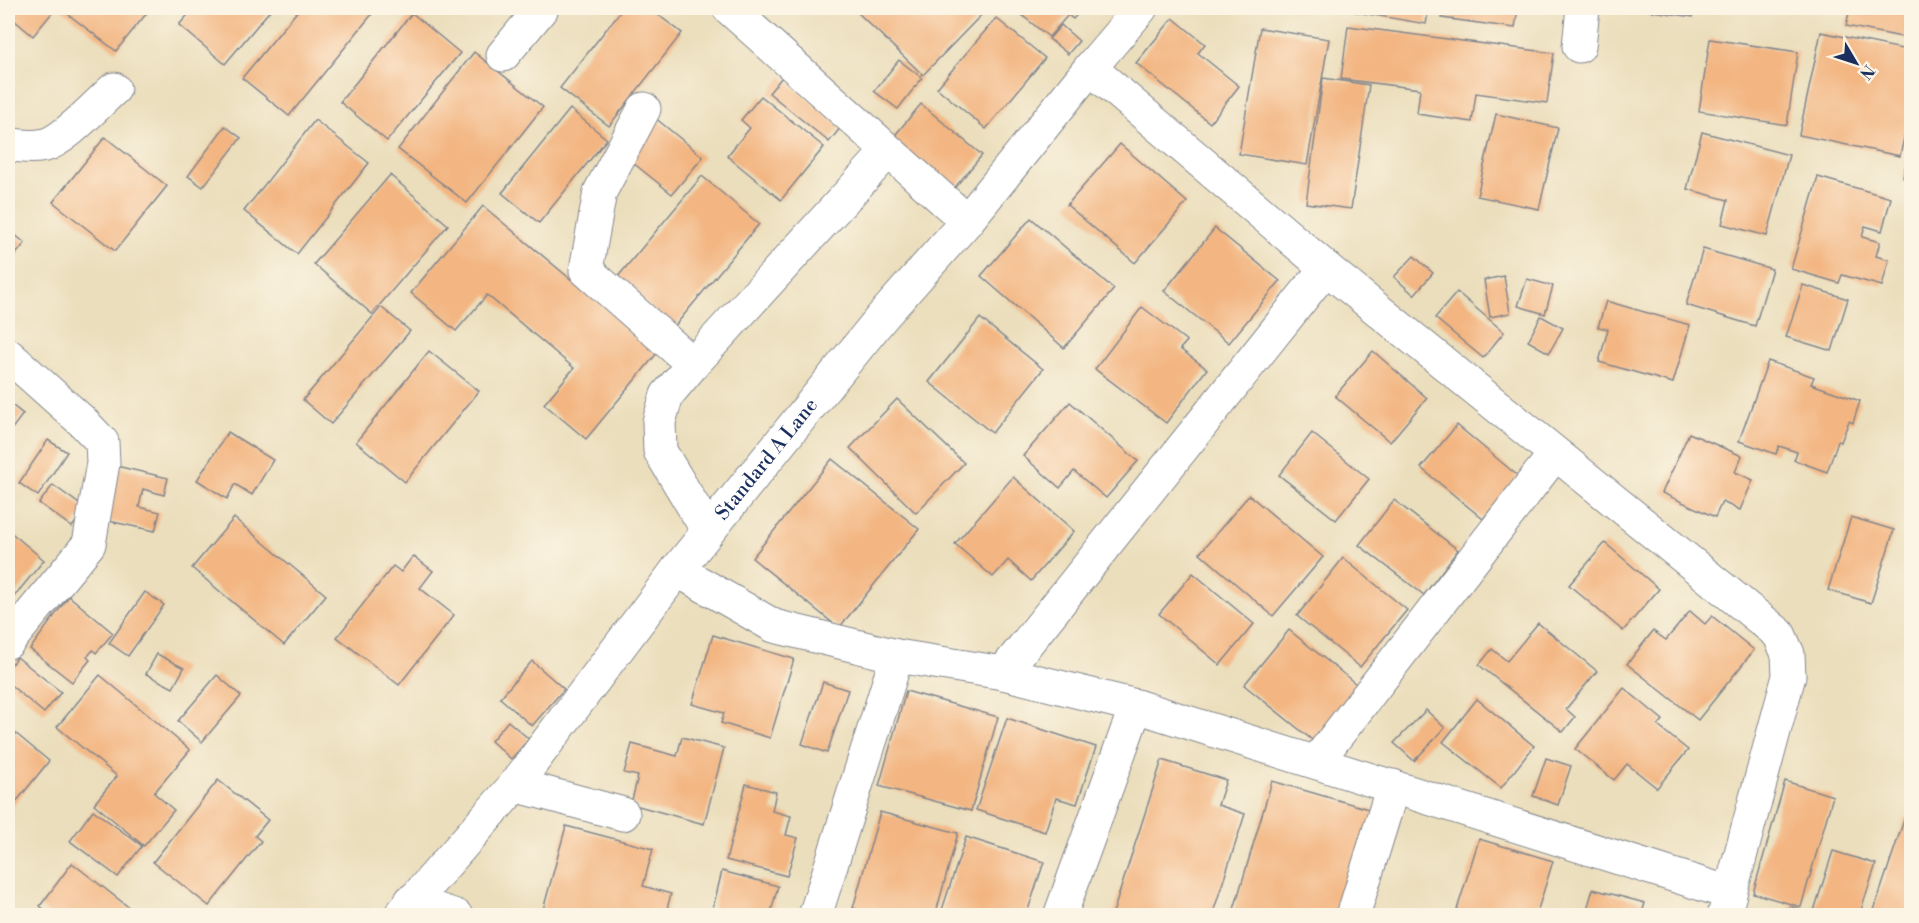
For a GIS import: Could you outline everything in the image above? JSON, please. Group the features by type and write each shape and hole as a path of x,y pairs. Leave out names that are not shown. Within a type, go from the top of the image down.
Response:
{"street":[{"path":"503,55 542,8"},
{"path":"729,8 967,221"},
{"name":"Standard A Lane","path":"405,908 515,785 708,531 882,317 967,221 1141,8"},
{"path":"1579,46 1583,8"},
{"path":"677,570 774,626 897,656 1003,673 1136,705 1393,786 1727,904 1788,676 1788,654 1779,634 1326,268 1090,68"},
{"path":"8,144 24,147 45,145 60,139 114,89"},
{"path":"644,110 600,192 586,270 693,364"},
{"path":"708,531 660,452 659,422 667,395 888,151"},
{"path":"1003,673 1326,268"},
{"path":"8,355 102,442 103,463 89,544 8,642"},
{"path":"1317,761 1555,454"},
{"path":"815,915 897,656"},
{"path":"1060,915 1136,705"},
{"path":"515,785 623,814"},
{"path":"1353,915 1393,786"},
{"path":"405,908 456,915"}],"building":[{"path":"8,8 56,8 33,36 8,15"},
{"path":"60,8 151,8 116,51"},
{"path":"194,8 272,8 225,64 179,25"},
{"path":"300,8 377,8 289,116 242,78"},
{"path":"623,8 649,8 682,33 609,126 560,88"},
{"path":"857,8 987,9 923,75 855,10"},
{"path":"1013,8 1083,8 1073,19 1068,15 1049,37"},
{"path":"1351,8 1429,8 1426,24 1350,11"},
{"path":"1444,8 1518,8 1515,28 1442,18"},
{"path":"1631,8 1695,8 1693,17"},
{"path":"1850,8 1912,8 1912,39 1846,26"},
{"path":"412,13 460,53 387,141 340,102"},
{"path":"996,18 1045,58 986,129 937,88"},
{"path":"1173,18 1205,44 1198,53 1239,86 1210,123 1136,63"},
{"path":"1061,25 1079,41 1068,54 1049,39"},
{"path":"1348,26 1554,53 1547,103 1476,93 1472,122 1417,114 1420,89 1341,79"},
{"path":"1260,28 1329,39 1307,165 1239,154"},
{"path":"1821,32 1912,51 1912,102 1900,156 1799,135"},
{"path":"1710,39 1798,52 1787,125 1699,111"},
{"path":"474,52 543,107 467,203 398,149"},
{"path":"899,60 922,78 898,109 874,91"},
{"path":"782,77 841,127 829,142 769,93"},
{"path":"1323,78 1369,85 1351,209 1306,203"},
{"path":"761,96 824,147 781,200 727,156 750,128 741,120"},
{"path":"921,104 982,155 952,191 891,140"},
{"path":"570,109 607,139 539,223 502,193"},
{"path":"1496,114 1558,128 1539,209 1477,196"},
{"path":"654,117 703,157 672,194 623,155"},
{"path":"315,120 369,163 297,254 244,211"},
{"path":"225,126 241,138 203,187 188,176"},
{"path":"1702,132 1789,155 1767,236 1722,224 1728,200 1687,189"},
{"path":"105,137 167,186 115,251 53,202"},
{"path":"1120,144 1187,202 1135,263 1067,205"},
{"path":"1912,144 1912,179 1903,177"},
{"path":"390,175 448,225 372,314 314,264"},
{"path":"702,176 759,224 674,327 616,279"},
{"path":"1818,177 1891,198 1882,231 1865,226 1862,237 1880,242 1876,256 1889,260 1882,286 1842,275 1839,283 1791,269"},
{"path":"483,206 658,352 586,439 544,404 574,368 487,295 456,331 411,293"},
{"path":"1031,218 1114,289 1064,348 981,276"},
{"path":"1215,228 1280,281 1229,343 1164,291"},
{"path":"8,229 25,243 8,264"},
{"path":"1703,249 1772,269 1755,326 1686,305"},
{"path":"1414,256 1433,273 1414,295 1394,277"},
{"path":"1504,276 1510,313 1490,317 1484,280"},
{"path":"1527,279 1553,286 1545,314 1518,306"},
{"path":"1803,285 1848,299 1832,351 1786,337"},
{"path":"1457,292 1504,332 1483,358 1435,318"},
{"path":"1606,301 1690,325 1673,383 1599,362 1608,329 1598,327"},
{"path":"381,307 410,331 331,424 303,400"},
{"path":"1142,307 1187,341 1180,349 1207,369 1166,423 1095,369"},
{"path":"1541,316 1563,328 1549,353 1528,341"},
{"path":"980,318 1043,369 992,433 929,382"},
{"path":"429,351 479,391 405,482 356,442"},
{"path":"1373,351 1427,398 1390,442 1335,396"},
{"path":"1768,361 1814,377 1811,384 1860,401 1853,423 1849,421 1841,442 1838,441 1827,472 1794,460 1797,452 1779,446 1776,454 1739,441"},
{"path":"897,399 964,463 916,513 850,448"},
{"path":"8,402 23,414 8,434"},
{"path":"1070,402 1138,461 1106,498 1074,471 1060,488 1023,456"},
{"path":"1457,425 1518,476 1483,519 1421,468"},
{"path":"228,432 273,460 252,495 235,484 227,499 197,480"},
{"path":"1312,433 1369,479 1336,520 1279,475"},
{"path":"1689,433 1742,456 1735,472 1753,480 1740,510 1722,502 1715,517 1662,493"},
{"path":"48,440 67,452 38,496 19,483"},
{"path":"832,459 919,529 839,628 752,558"},
{"path":"112,465 168,478 164,495 143,489 139,507 160,512 155,531 99,519"},
{"path":"1013,477 1074,531 1031,581 1008,560 993,577 955,544"},
{"path":"53,485 86,509 72,527 39,503"},
{"path":"1249,495 1323,557 1273,616 1200,553"},
{"path":"1394,500 1458,550 1424,595 1359,545"},
{"path":"1851,517 1894,530 1871,603 1828,590"},
{"path":"234,518 326,595 284,645 192,568"},
{"path":"8,530 44,560 8,604"},
{"path":"1605,543 1659,589 1623,631 1569,585"},
{"path":"413,556 433,571 420,588 454,615 399,685 337,637 393,566 401,572"},
{"path":"1343,558 1407,610 1360,667 1297,616"},
{"path":"1193,573 1254,624 1220,665 1159,614"},
{"path":"145,592 164,605 128,656 109,643"},
{"path":"69,596 113,633 96,653 93,650 87,657 90,660 72,682 30,649"},
{"path":"1690,611 1705,624 1712,616 1754,650 1698,720 1627,664 1653,631 1666,640"},
{"path":"1538,623 1597,671 1566,709 1575,717 1563,732 1479,665 1492,649 1507,661"},
{"path":"1289,630 1361,688 1316,743 1244,685"},
{"path":"713,635 794,659 770,738 721,723 724,713 692,704"},
{"path":"157,654 184,668 173,688 146,674"},
{"path":"17,657 61,692 44,713 8,683 8,669"},
{"path":"532,661 564,689 532,726 500,698"},
{"path":"100,675 190,750 154,793 174,810 144,846 94,804 117,776 57,727"},
{"path":"217,675 241,696 202,742 178,721"},
{"path":"823,682 848,690 827,753 802,744"},
{"path":"1624,688 1663,720 1658,726 1688,750 1657,788 1627,764 1614,780 1575,749"},
{"path":"906,691 998,717 971,811 879,786"},
{"path":"1477,699 1534,746 1501,788 1443,742"},
{"path":"1426,710 1445,728 1414,761 1394,743"},
{"path":"1007,718 1096,747 1077,804 1056,798 1045,832 976,810"},
{"path":"508,721 529,739 511,759 491,741"},
{"path":"8,727 49,761 8,812"},
{"path":"682,737 724,748 704,824 631,804 638,776 624,773 632,744 677,756"},
{"path":"1546,758 1571,766 1558,805 1533,796"},
{"path":"1162,760 1226,780 1218,805 1245,814 1212,916 1112,916"},
{"path":"218,780 268,820 255,836 261,841 209,906 153,862"},
{"path":"1272,781 1379,812 1348,916 1232,916"},
{"path":"1785,781 1833,796 1801,907 1753,893"},
{"path":"746,784 776,792 772,811 791,816 786,835 798,838 787,876 726,860"},
{"path":"93,810 142,846 118,877 70,841"},
{"path":"880,812 958,833 935,916 879,916 853,908"},
{"path":"1905,817 1912,819 1912,916 1872,916"},
{"path":"566,826 653,849 643,886 671,894 665,916 563,916 543,910"},
{"path":"966,837 1044,862 1026,916 940,916"},
{"path":"1479,839 1553,861 1536,916 1455,916"},
{"path":"1833,851 1876,864 1859,916 1787,916 1790,906 1813,914"},
{"path":"72,863 140,916 52,916 40,906"},
{"path":"722,871 778,886 770,916 711,916"},
{"path":"1593,889 1645,903 1641,916 1585,916"}]}
